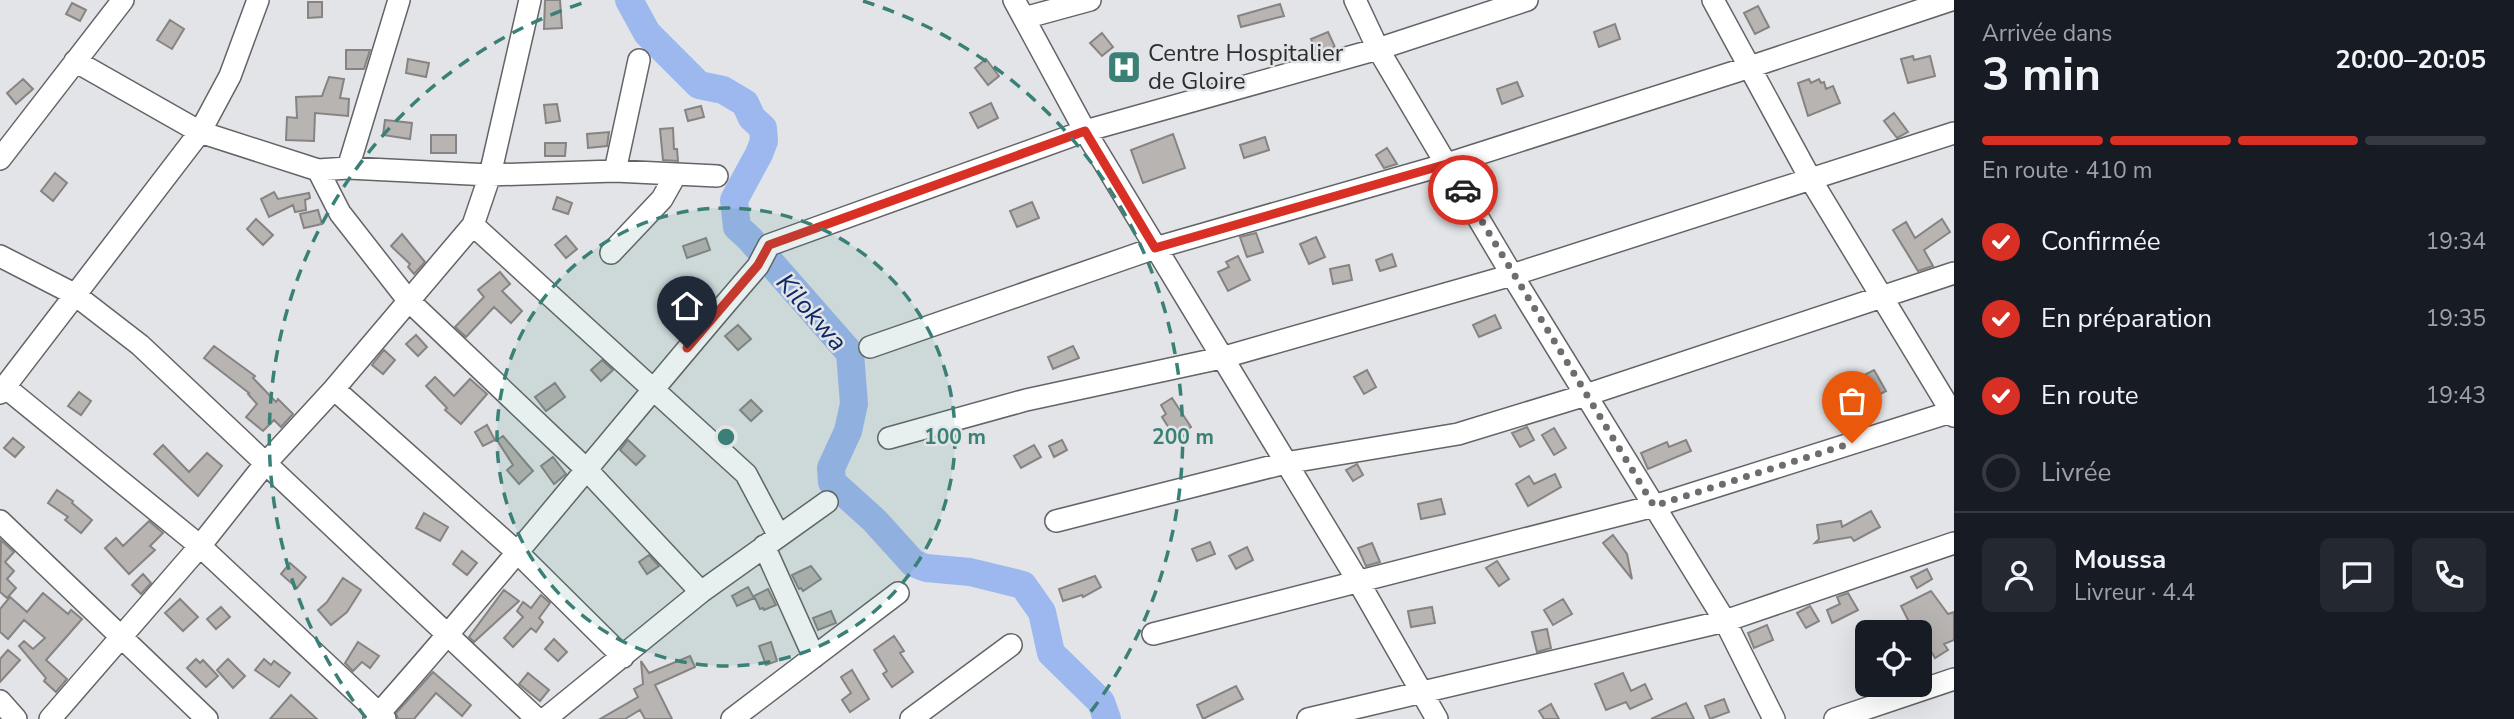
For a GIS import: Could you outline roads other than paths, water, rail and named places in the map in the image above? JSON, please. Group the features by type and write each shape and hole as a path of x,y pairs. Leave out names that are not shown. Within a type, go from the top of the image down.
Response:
{"street":[{"path":"0,159 123,0"},
{"path":"258,0 230,76 200,132 2,390 200,546 379,717 758,265 769,245 1085,131 1378,48 1527,0"},
{"path":"348,168 399,0"},
{"path":"50,719 200,546 265,464 334,389 473,225 489,176 530,0"},
{"path":"1090,0 1019,9 1085,131 1358,581 1437,719"},
{"path":"1355,0 1378,48 1513,275 1725,621 1774,719"},
{"path":"1153,634 1654,506 1953,413 1811,180 1713,0"},
{"path":"870,346 1155,248 1447,164 1951,0"},
{"path":"615,171 639,60"},
{"path":"75,61 200,132 318,170 348,168 489,176 615,171 717,176"},
{"path":"889,438 1026,400 1221,358 1513,275 1954,134"},
{"path":"318,170 340,213 408,300 586,469 701,592"},
{"path":"611,253 662,199 676,174"},
{"path":"473,225 746,474 814,657"},
{"path":"0,256 74,294 140,345 537,719"},
{"path":"1056,522 1285,463 1458,434 1586,395 1954,273"},
{"path":"334,389 518,553 623,657"},
{"path":"545,719 701,592 827,502"},
{"path":"0,521 207,719"},
{"path":"1308,719 1725,621 1954,543"},
{"path":"732,719 898,593"},
{"path":"911,719 1011,645"},
{"path":"1835,719 1954,679"},
{"path":"0,701 16,719"}],"waterway":[{"name":"Kilokwa","path":"629,0 647,33 699,85 723,90 745,103 752,118 763,128 764,141 759,154 734,200 737,227 850,353 854,404 848,431 831,468 832,482 875,521 913,563 926,568 970,572 1023,585 1042,612 1051,653 1101,702 1107,719"}],"place":[{"name":"Centre Hospitalier de Gloire","path":"1124,67"}]}
